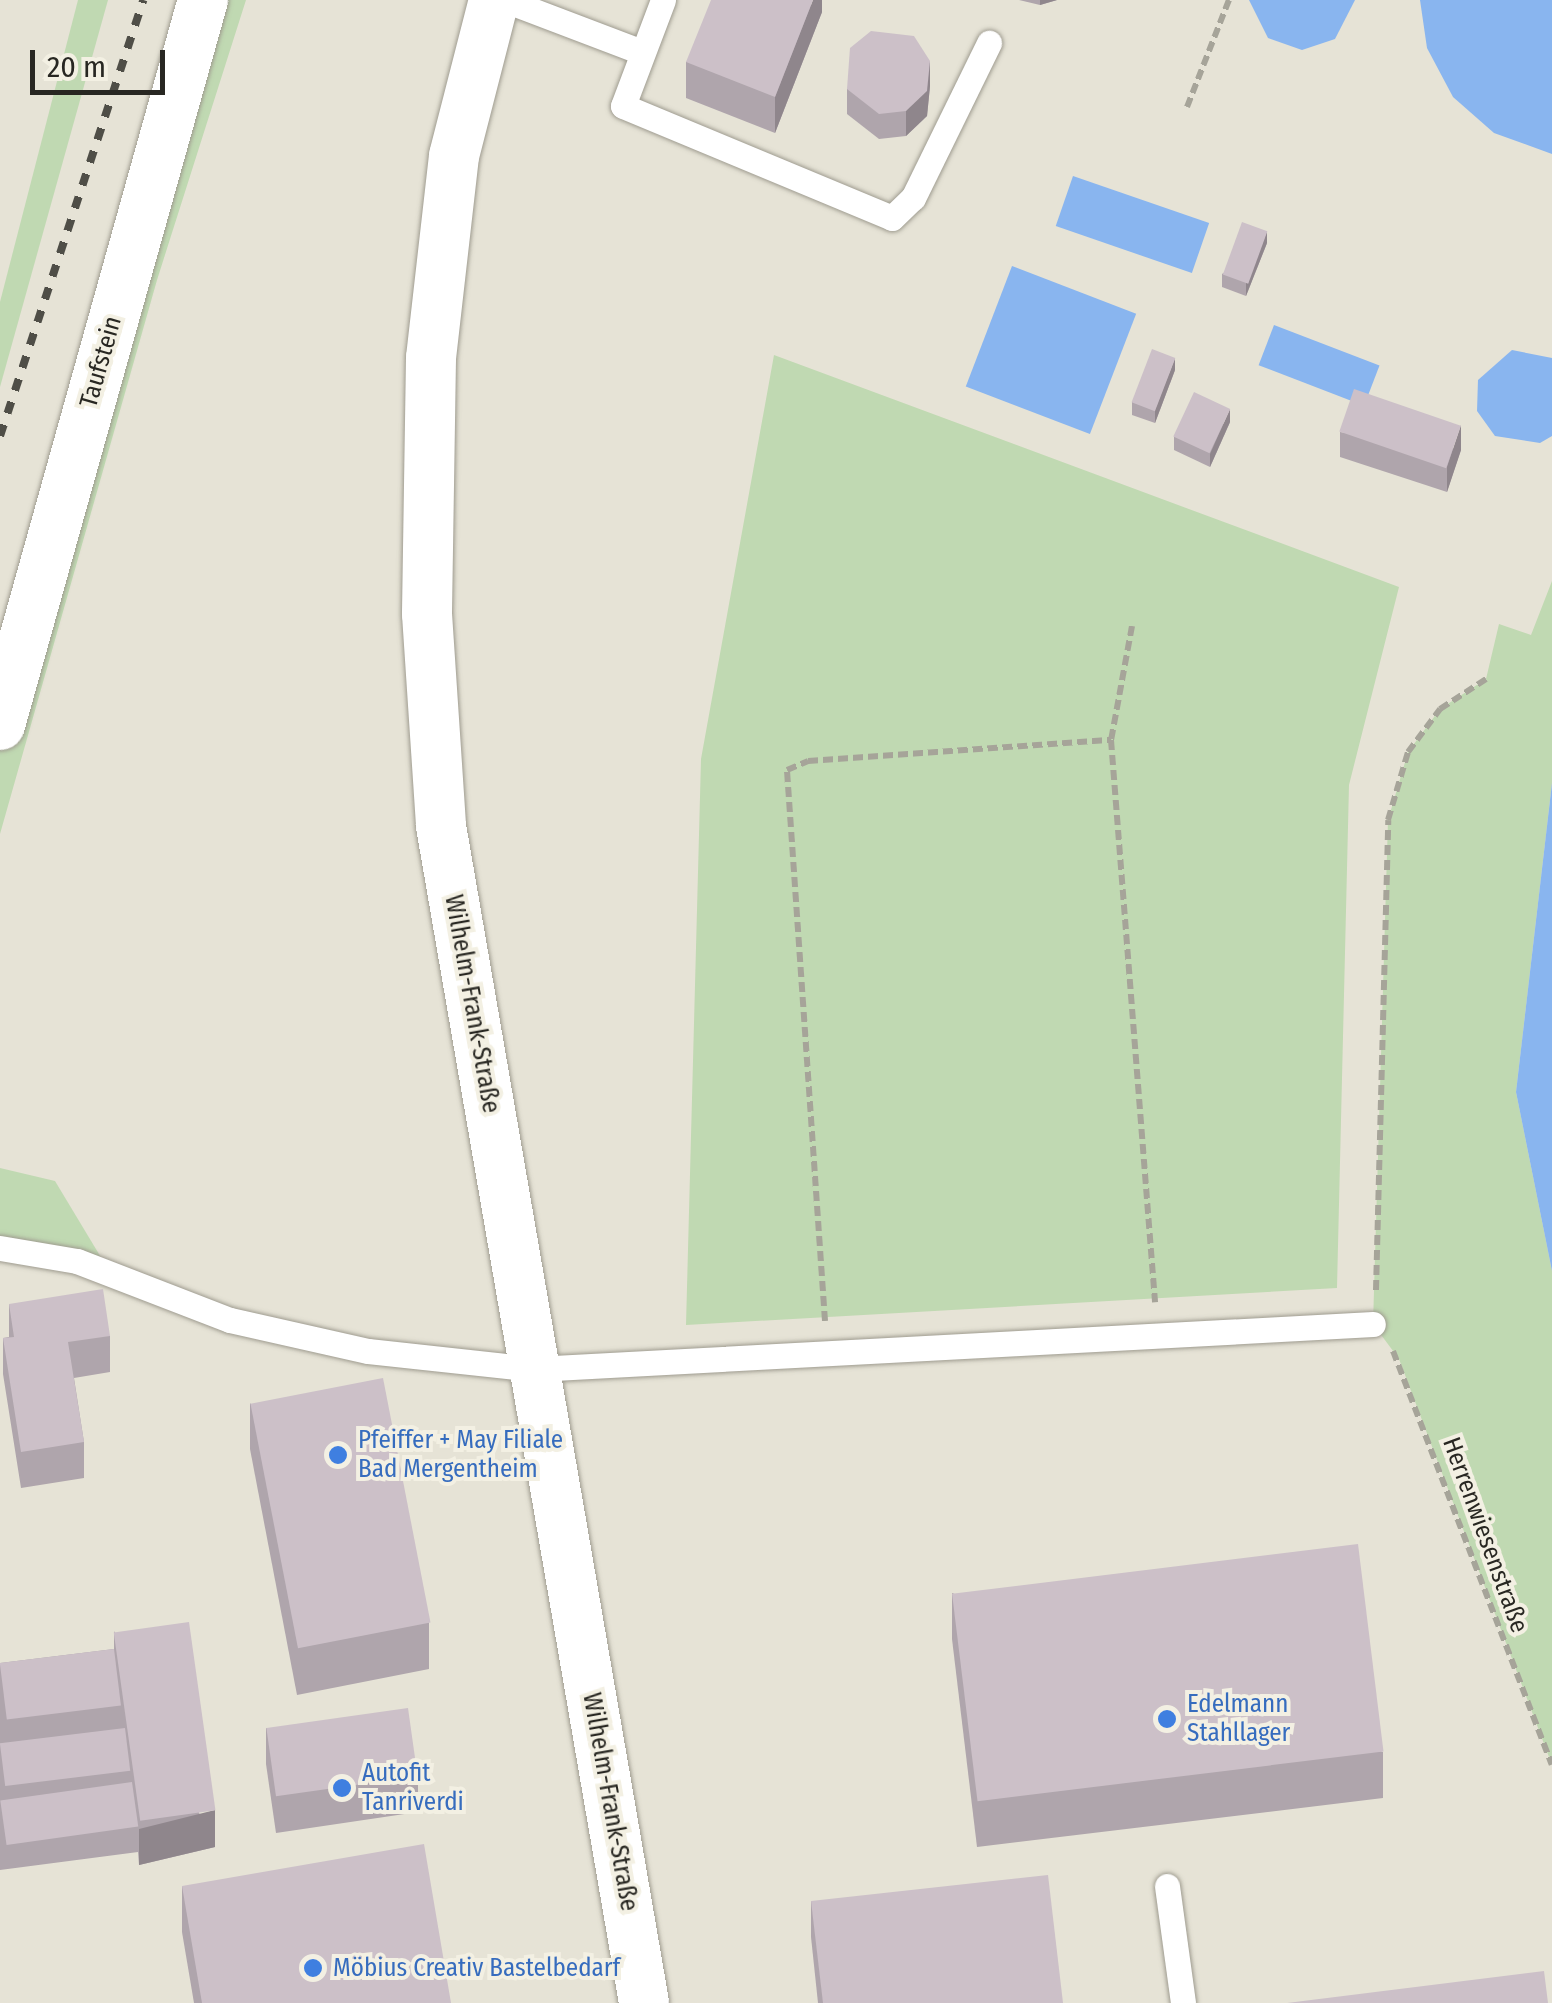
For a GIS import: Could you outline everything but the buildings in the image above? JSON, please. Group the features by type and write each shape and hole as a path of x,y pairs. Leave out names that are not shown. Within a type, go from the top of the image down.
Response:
{"street":[{"name":"Taufstein","path":"0,725 204,0"},
{"name":"Wilhelm-Frank-Straße","path":"494,0 454,156 431,358 426,614 441,826 644,2003"}],"lane":[{"path":"505,0 642,52"},
{"path":"664,0 623,106 892,218 913,198 989,43"},
{"path":"0,1248 77,1261 230,1320 368,1351 534,1369 1373,1324"},
{"path":"1167,1886 1183,2003"}],"path":[{"path":"1187,108 1228,0"},
{"path":"1132,626 1111,740 1158,1333"},
{"path":"1373,1324 1388,820 1408,752 1440,709 1486,679"},
{"path":"828,1352 787,770 808,760 1111,740"},
{"name":"Herrenwiesenstraße","path":"1373,1324 1398,1359 1552,1765"}],"green space":[{"path":"78,0 108,0 0,387 0,302"},
{"path":"203,0 246,0 157,280 0,834 0,725"},
{"path":"774,355 1399,587 1349,785 1337,1288 686,1325 701,759"},
{"path":"1552,581 1552,783 1516,1092 1552,1271 1552,1765 1399,1359 1373,1324 1388,820 1408,752 1440,709 1486,679 1499,624 1531,635"},
{"path":"0,1168 55,1181 111,1274 0,1248"}],"water":[{"path":"1249,0 1355,0 1335,39 1302,50 1268,38"},
{"path":"1420,0 1552,0 1552,154 1494,133 1453,97 1427,48"},
{"path":"1073,176 1209,223 1192,273 1056,226"},
{"path":"1012,266 1136,314 1090,434 966,386"},
{"path":"1274,325 1379,365 1364,406 1259,365"},
{"path":"1512,350 1552,358 1552,436 1540,443 1495,436 1477,411 1478,380"},
{"path":"1552,783 1552,1271 1516,1092"}],"railway":[{"path":"0,436 143,0"}],"place":[{"name":"Pfeiffer + May Filiale Bad Mergentheim","path":"338,1455"},
{"name":"Edelmann Stahllager","path":"1167,1719"},
{"name":"Autofit Tanriverdi","path":"342,1788"},
{"name":"Möbius Creativ Bastelbedarf","path":"313,1968"}]}
